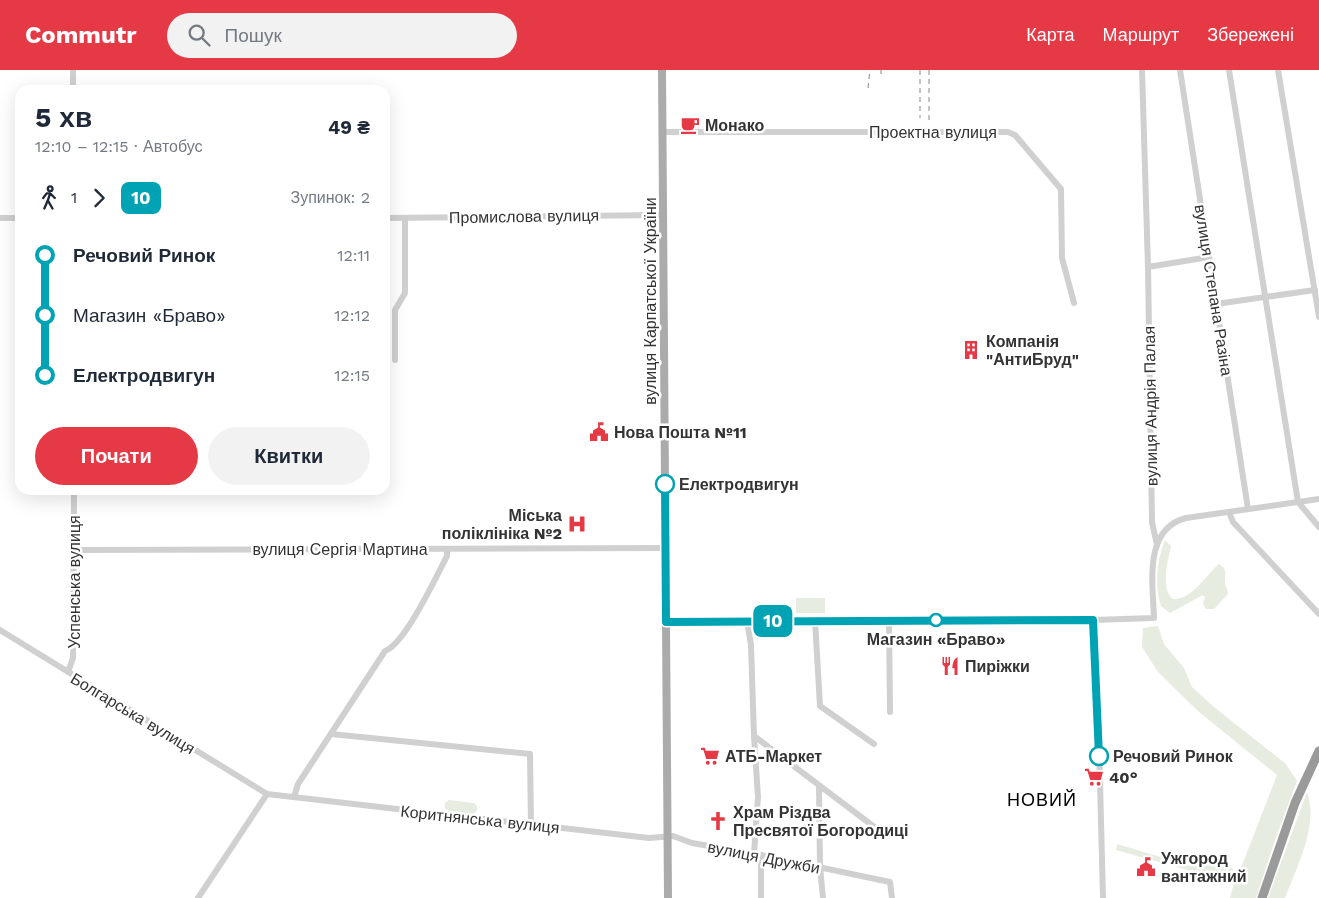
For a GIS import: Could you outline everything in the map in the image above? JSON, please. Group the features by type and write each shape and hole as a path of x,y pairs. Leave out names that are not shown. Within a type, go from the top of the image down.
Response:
{"highway":[{"path":"1262,898 1295,803 1319,751"}],"main road":[{"name":"вулиця Карпатської України","path":"662,70 668,898"}],"street":[{"path":"73,70 73,85"},
{"name":"вулиця Андрія Палая","path":"1142,70 1148,267 1152,522 1157,546"},
{"name":"вулиця Степана Разіна","path":"1180,70 1248,509"},
{"path":"1229,70 1298,502 1319,527"},
{"path":"1278,70 1319,317"},
{"name":"Проектна вулиця","path":"663,132 1008,132 1015,135 1062,189 1062,258 1074,303"},
{"name":"Промислова вулиця","path":"390,218 664,215"},
{"path":"0,218 15,218"},
{"path":"395,360 394,310 405,292 405,218"},
{"path":"1148,267 1209,257"},
{"path":"1216,304 1315,290"},
{"name":"Успенська вулиця","path":"68,672 74,658 74,495"},
{"path":"666,622 1154,618 1152,565 1157,546 1167,527 1174,522 1319,499"},
{"path":"1230,512 1233,522 1319,614"},
{"path":"294,797 298,784 386,651 393,648 415,615 447,556 447,548"},
{"name":"вулиця Сергія Мартина","path":"74,550 665,548"},
{"path":"815,620 820,706 874,744"},
{"path":"889,620 890,712"},
{"path":"1093,620 1097,667 1103,898"},
{"path":"747,621 751,645 761,898"},
{"name":"Болгарська вулиця","path":"0,630 267,794"},
{"path":"331,734 530,754 531,825"},
{"path":"754,736 881,832"},
{"path":"820,786 820,867 823,898"},
{"path":"198,898 267,794"},
{"name":"Коритнянська вулиця","path":"267,794 654,839 668,837"},
{"name":"вулиця Дружби","path":"668,837 673,836 692,843 758,854 890,882 892,898"}],"shaded area":[{"path":"1165,540 1171,546 1166,582 1169,594 1173,599 1180,598 1193,591 1219,564 1224,568 1228,594 1214,609 1206,609 1203,604 1205,597 1203,595 1170,613 1161,606 1157,573"},
{"path":"796,598 825,598 825,613 796,613"},
{"path":"1158,626 1164,644 1184,668 1192,687 1214,707 1286,764 1297,781 1256,898 1230,898 1234,883 1116,850 1117,844 1191,866 1226,865 1239,873 1277,775 1199,712 1158,672 1142,647 1143,628"},
{"path":"1307,792 1310,818 1305,845 1300,859 1285,898 1268,898"},
{"path":"449,800 474,803 477,806 477,811 473,814 449,811 445,808 445,803"}],"railway":[{"path":"868,88 870,70"},
{"path":"920,70 920,118"},
{"path":"929,70 929,120"}],"bus line":[{"name":"10","path":"665,484 666,622 1093,620 1097,667 1099,756"}],"place":[{"name":"Монако","path":"690,125"},
{"name":"Компанія \"АнтиБруд\"","path":"971,350"},
{"name":"Нова Пошта №11","path":"599,432"},
{"name":"Електродвигун","path":"665,484"},
{"name":"Міська поліклініка №2","path":"577,524"},
{"name":"Магазин «Браво»","path":"936,620"},
{"name":"Пиріжки","path":"950,666"},
{"name":"АТБ-Маркет","path":"710,756"},
{"name":"Речовий Ринок","path":"1099,756"},
{"name":"40°","path":"1094,777"},
{"name":"Храм Різдва Пресвятої Богородиці","path":"718,821"},
{"name":"Ужгород вантажний","path":"1146,867"}],"district":[{"name":"НОВИЙ","path":"1042,800"}]}
